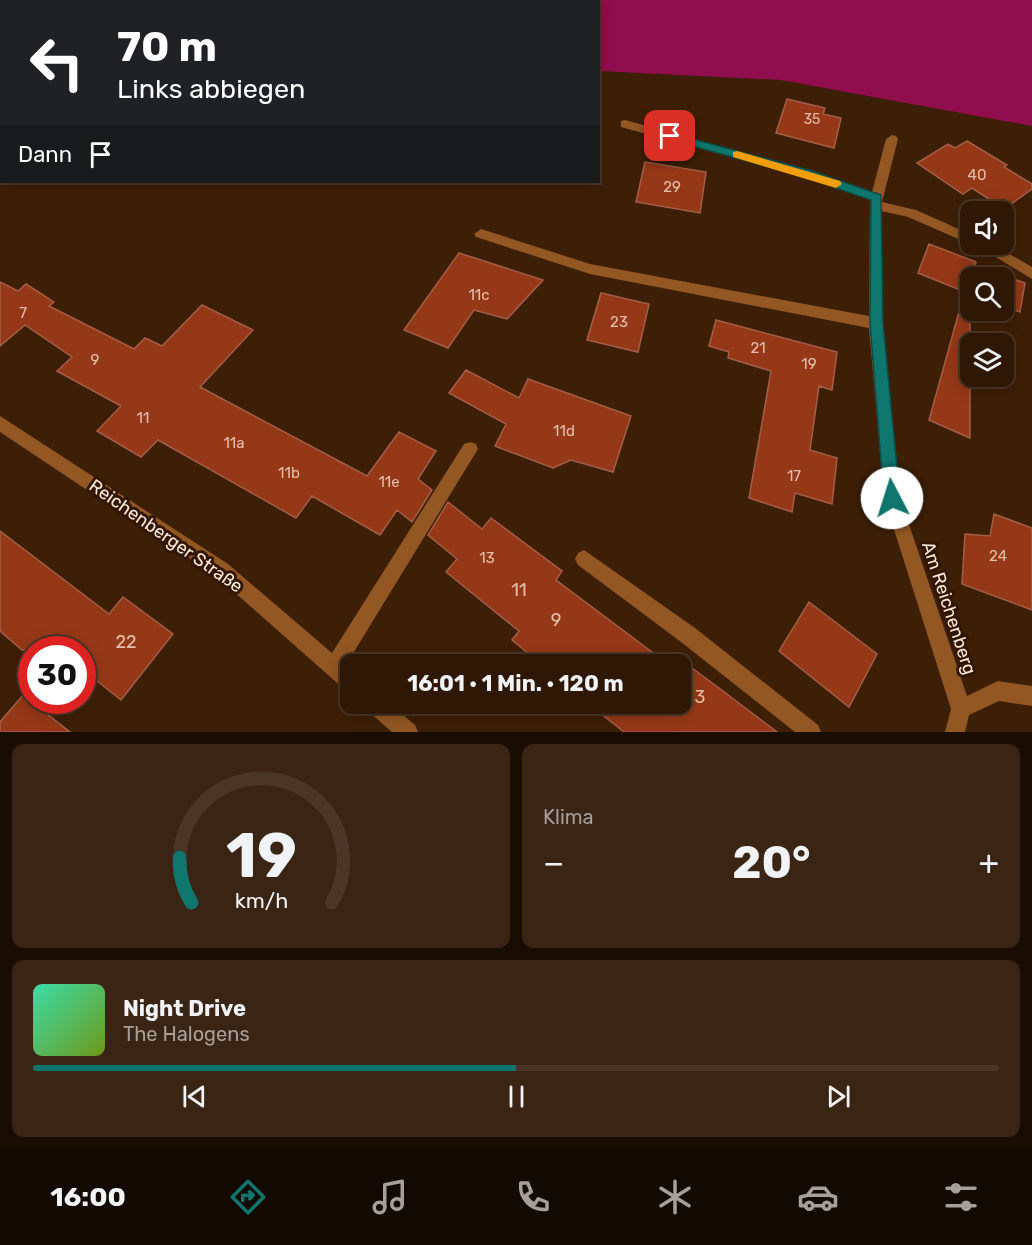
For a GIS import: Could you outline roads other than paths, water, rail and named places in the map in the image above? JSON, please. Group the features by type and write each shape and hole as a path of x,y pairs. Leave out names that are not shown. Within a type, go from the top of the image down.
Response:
{"street":[{"path":"625,124 808,174 876,202 911,213 960,235"},
{"name":"Am Reichenberg","path":"892,139 876,202 876,323 892,498 961,709"},
{"path":"481,234 590,269 876,323"},
{"path":"999,255 1032,274"},
{"name":"Reichenberger Straße","path":"0,423 222,570 340,673"},
{"path":"334,668 470,449"},
{"path":"584,559 688,635 811,732"},
{"path":"955,732 961,709 998,691 1032,696"},
{"path":"387,714 408,732"}]}
